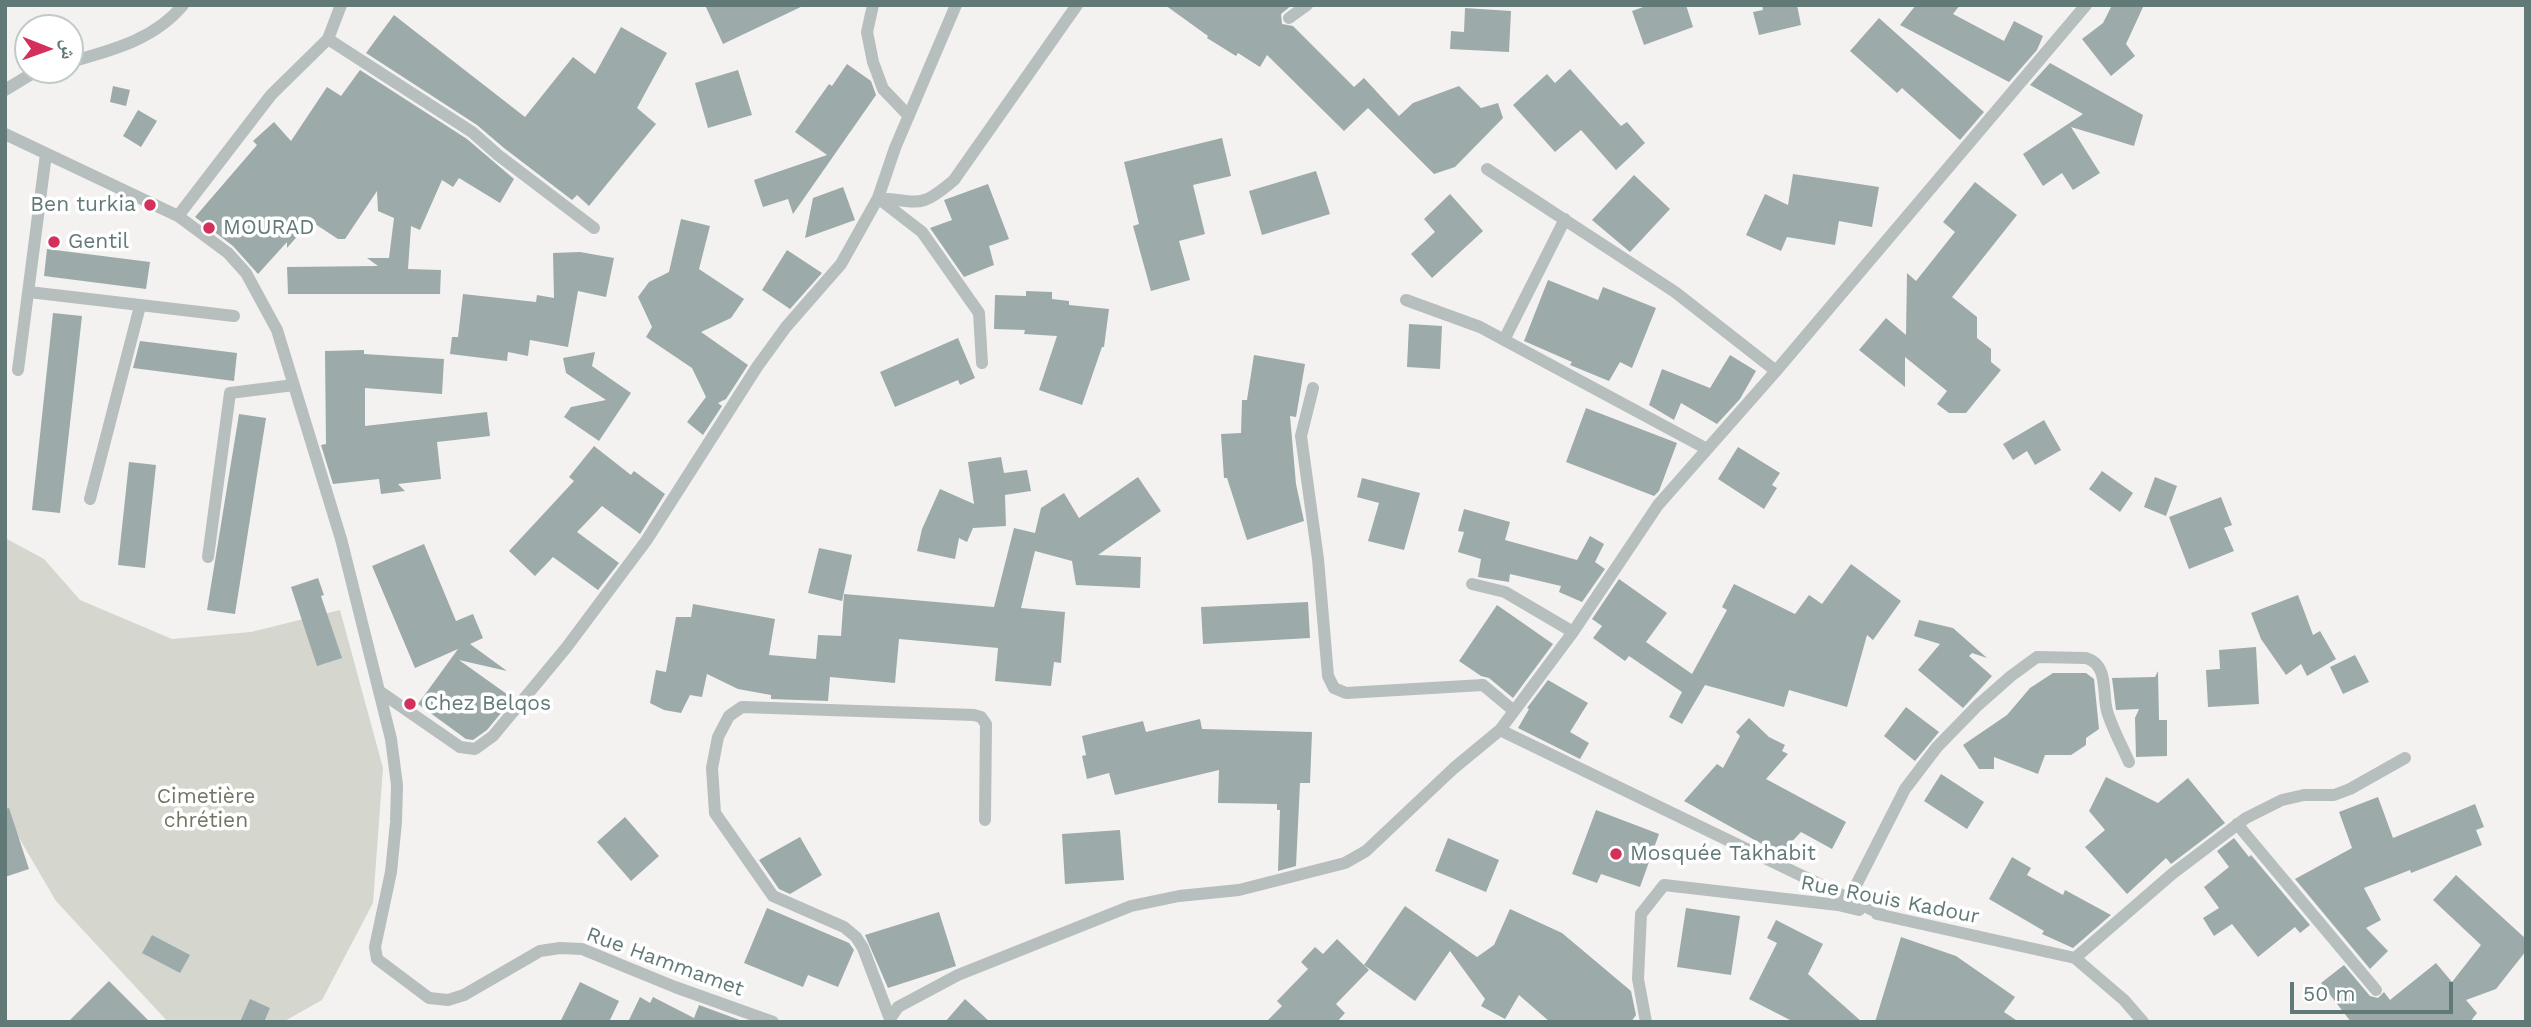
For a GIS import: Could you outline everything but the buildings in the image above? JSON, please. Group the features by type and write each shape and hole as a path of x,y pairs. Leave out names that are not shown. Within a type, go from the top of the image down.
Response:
{"street":[{"path":"84,58 121,47 158,29 183,5"},
{"path":"178,216 271,95 328,39 341,5"},
{"path":"873,5 867,32 873,62 883,89 909,116"},
{"path":"5,134 178,216 228,253 246,273 277,330 341,539 379,691 460,747 475,750 493,736 566,648 646,541 786,327 841,264 878,198 956,5"},
{"path":"878,198 919,203 934,197 954,180 1077,5"},
{"path":"1289,18 1307,5"},
{"path":"890,1020 898,1007 958,975 1132,906 1179,896 1239,890 1345,863 1366,851 1454,768 1500,730 1573,632 1658,505 1776,371 2085,5"},
{"path":"328,39 472,132 594,228"},
{"path":"19,370 46,154"},
{"path":"1487,169 1675,292 1776,371"},
{"path":"878,198 922,232 979,313 982,363"},
{"path":"1504,340 1565,219"},
{"path":"29,292 234,316"},
{"path":"1406,300 1480,327 1707,449"},
{"path":"90,499 140,306"},
{"path":"208,557 230,393 294,385"},
{"path":"1313,388 1301,436 1318,559 1328,676 1334,688 1346,693 1483,685 1514,711"},
{"path":"1472,584 1505,592 1573,632"},
{"path":"1850,899 1905,789 1937,747 1977,706 2037,657 2086,658 2099,666 2104,679 2107,711 2130,762"},
{"name":"Rue Hammamet","path":"379,691 391,739 397,785 391,872 377,933 377,959 429,998 448,1000 464,995 540,951 582,949 675,987 773,1022"},
{"path":"890,1020 863,948 856,937 844,927 773,896 715,813 712,768 718,737 729,716 742,707 981,717 986,724 985,820"},
{"path":"1500,730 1883,915"},
{"path":"2076,958 2172,874 2237,824 2263,808 2282,800 2334,794 2350,789 2405,758"},
{"path":"2237,824 2376,990"},
{"name":"Rue Rouis Kadour","path":"1646,1022 1639,978 1641,914 1664,885 1838,905 2076,958 2124,1000 2143,1022"}],"green space":[{"name":"Cimetière chrétien","path":"5,538 44,559 80,600 172,639 251,632 340,610 383,768 373,903 322,1000 283,1022 168,1022 56,901 5,814"}],"place":[{"name":"Ben turkia","path":"150,205"},
{"name":"MOURAD","path":"209,228"},
{"name":"Gentil","path":"54,242"},
{"name":"Chez Belqos","path":"410,704"},
{"name":"Mosquée Takhabit","path":"1616,854"}]}
